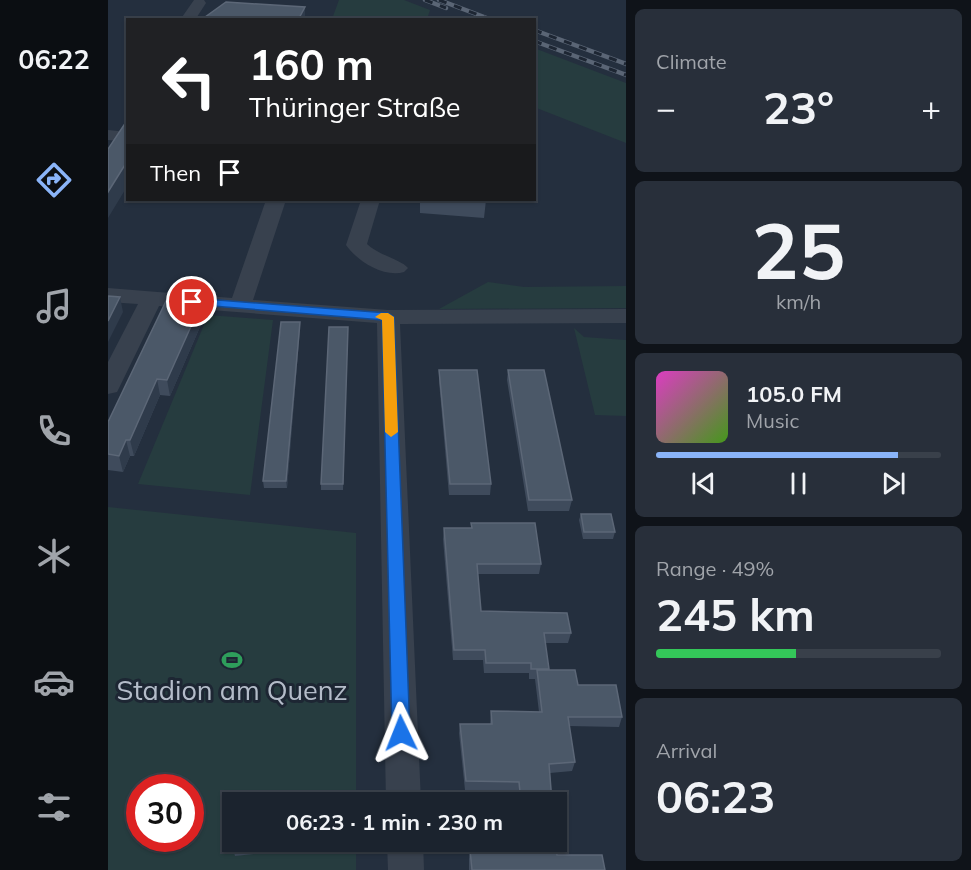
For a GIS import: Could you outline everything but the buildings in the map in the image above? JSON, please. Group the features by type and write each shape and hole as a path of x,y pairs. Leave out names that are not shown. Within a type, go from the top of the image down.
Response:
{"street":[{"path":"188,18 199,3"},
{"path":"108,135 126,137"},
{"path":"240,306 276,201"},
{"path":"370,201 356,245 370,258 397,268"},
{"path":"108,295 388,317 626,316"},
{"path":"108,386 152,298"},
{"path":"388,317 404,792"},
{"path":"405,852 406,870"}],"green space":[{"path":"339,0 404,0 430,10 427,18 332,18"},
{"path":"536,49 626,83 626,143 536,108"},
{"path":"488,282 524,287 626,286 626,308 439,309"},
{"path":"208,315 273,320 250,495 138,484"},
{"path":"574,328 584,337 626,340 626,416 595,415"},
{"name":"Stadion am Quenz","path":"108,507 356,533 356,792 222,792 222,852 356,852 356,870 108,870"}],"railway":[{"path":"425,0 446,8"},
{"path":"439,0 487,18"},
{"path":"536,31 626,64"},
{"path":"536,42 626,75"}],"slow traffic":[{"path":"381,317 388,317 391,432"}],"place":[{"name":"Stadion am Quenz","path":"232,660"}],"route":[{"path":"192,302 388,317 401,733"}]}
